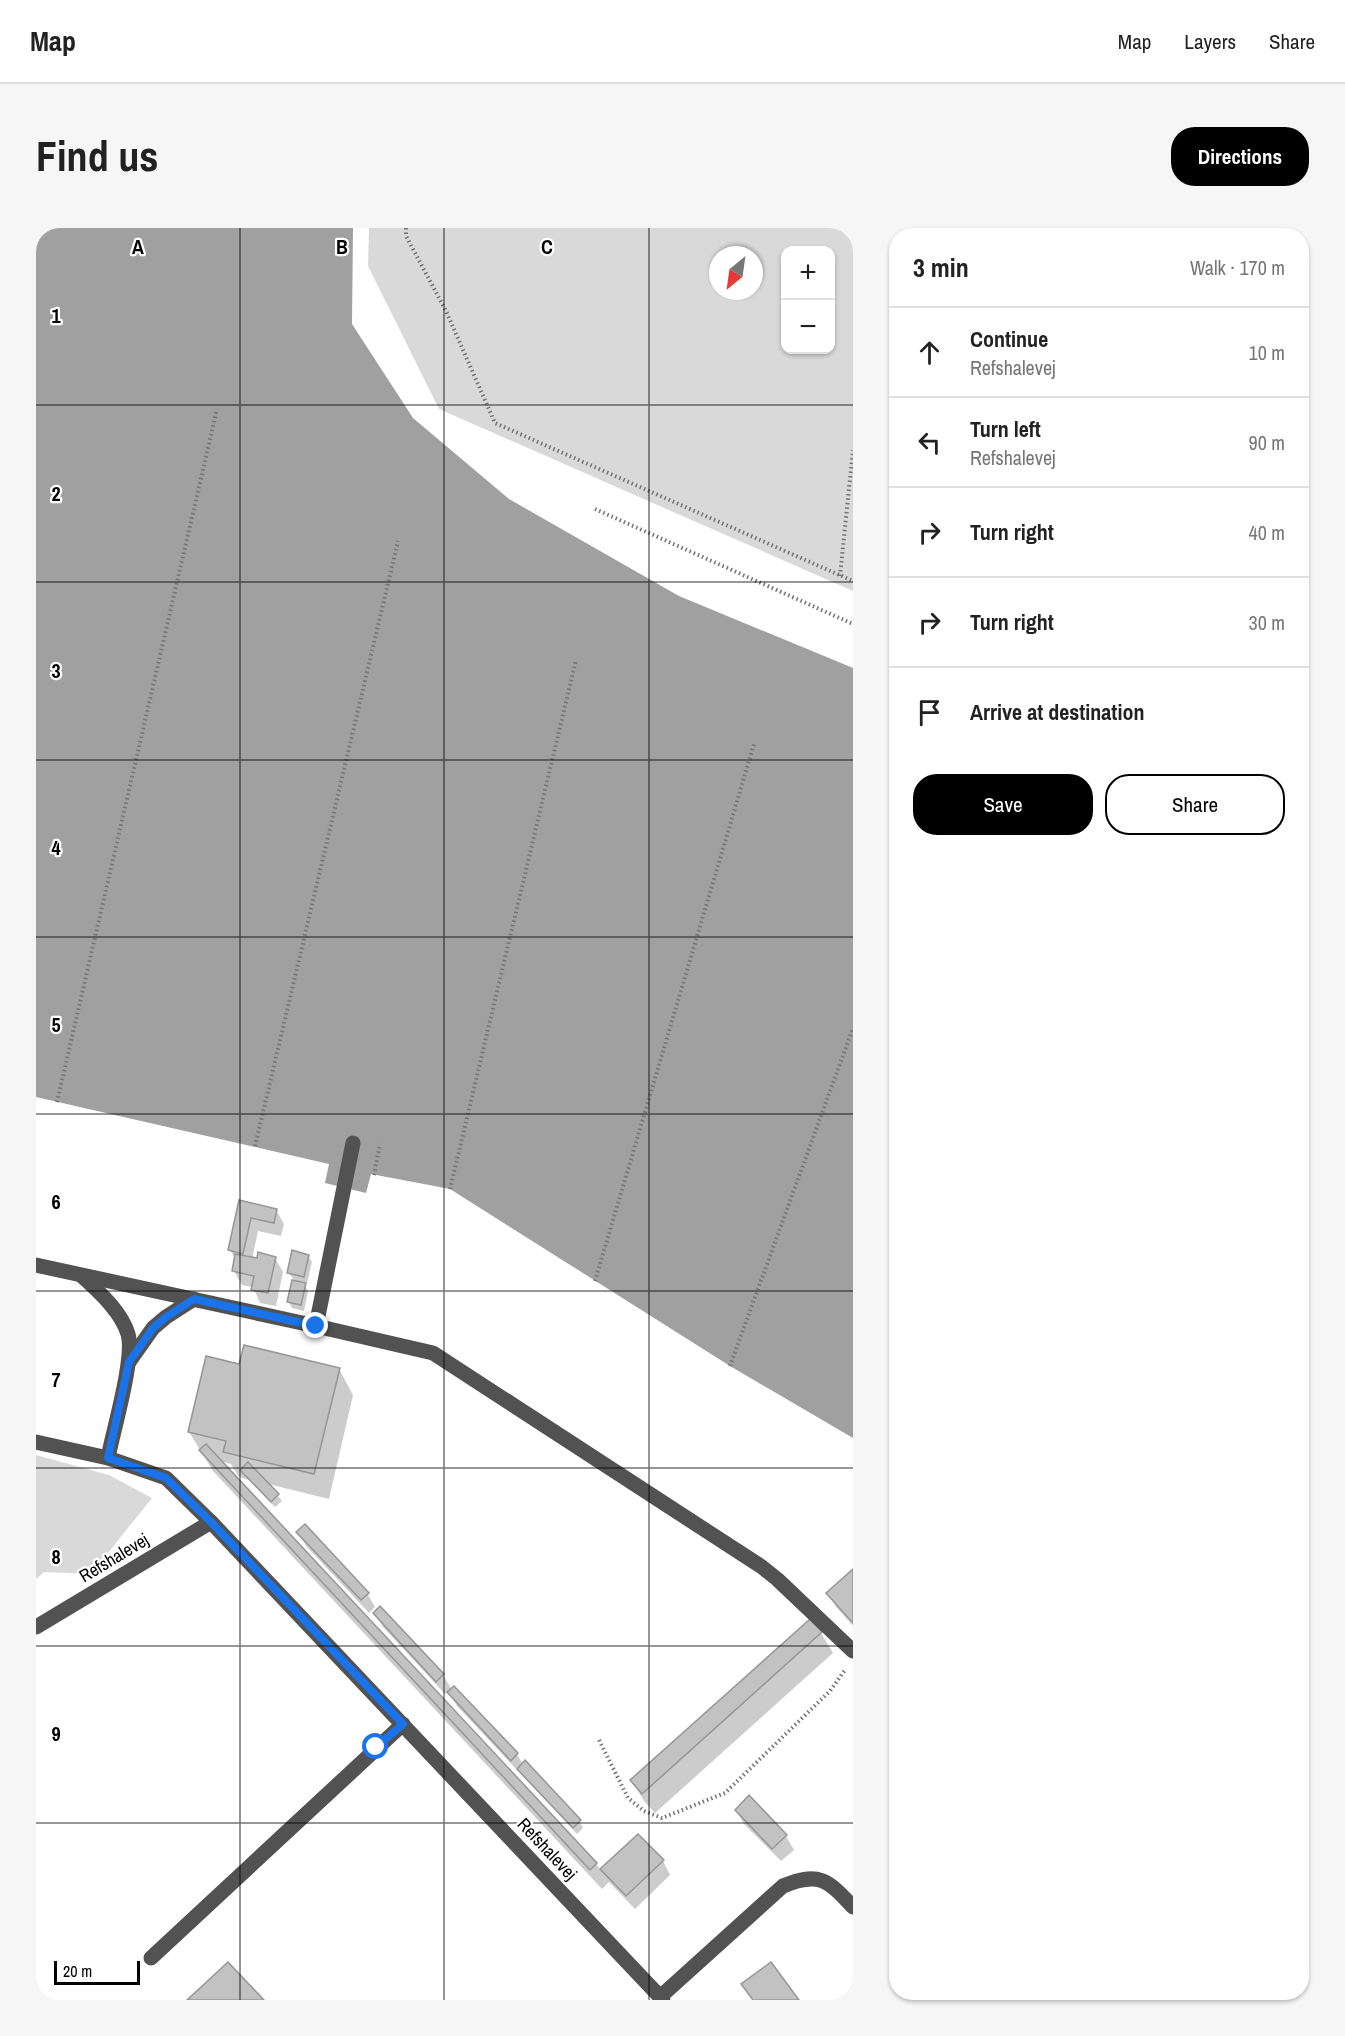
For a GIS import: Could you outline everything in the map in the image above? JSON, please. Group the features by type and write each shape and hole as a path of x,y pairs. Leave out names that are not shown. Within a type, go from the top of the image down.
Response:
{"street":[{"path":"316,1326 353,1143"},
{"path":"36,1265 433,1353 762,1567 853,1651"},
{"path":"81,1275 117,1312 128,1335 129,1362 108,1458"},
{"path":"129,1362 153,1328 194,1299"},
{"name":"Refshalevej","path":"36,1442 108,1458 166,1478 211,1522 662,1999"},
{"name":"Refshalevej","path":"36,1627 211,1522"},
{"path":"152,1958 403,1724"},
{"path":"662,1999 783,1887 800,1879 817,1878 836,1889 853,1906"}],"path":[{"path":"405,228 406,236 446,311 495,423 853,581"},
{"path":"57,1102 217,409"},
{"path":"840,576 853,450"},
{"path":"595,509 853,624"},
{"path":"255,1146 398,541"},
{"path":"450,1189 576,660"},
{"path":"595,1281 754,744"},
{"path":"730,1366 853,1028"},
{"path":"374,1175 381,1144"},
{"path":"599,1740 628,1798 644,1811 662,1818 725,1793 830,1691 847,1668"}],"shaded area":[{"path":"36,228 353,228 352,324 413,418 509,499 679,596 853,668 853,1438 730,1366 450,1189 371,1174 366,1193 325,1183 329,1164 36,1097"},
{"path":"369,228 853,228 853,591 439,409 368,266"},
{"path":"36,1455 109,1475 152,1498 91,1574 44,1572 36,1579"}],"building":[{"path":"239,1200 277,1209 274,1223 251,1218 243,1254 228,1250"},
{"path":"292,1250 309,1255 304,1277 287,1273"},
{"path":"258,1252 276,1257 268,1293 251,1290 254,1276 232,1271 235,1254 257,1258"},
{"path":"292,1280 306,1283 301,1305 287,1302"},
{"path":"244,1345 340,1368 314,1474 223,1452 226,1441 188,1432 206,1356 239,1364"},
{"path":"206,1444 597,1863 590,1870 199,1450"},
{"path":"248,1462 279,1494 271,1502 240,1470"},
{"path":"305,1524 369,1593 361,1600 296,1532"},
{"path":"853,1569 853,1623 826,1593"},
{"path":"380,1606 444,1674 436,1682 373,1613"},
{"path":"810,1619 822,1632 642,1794 630,1780"},
{"path":"454,1686 518,1753 511,1761 447,1692"},
{"path":"525,1760 581,1820 573,1828 517,1769"},
{"path":"749,1795 787,1835 772,1849 735,1810"},
{"path":"638,1834 664,1860 626,1896 600,1869"},
{"path":"228,1962 264,2000 187,2000"},
{"path":"771,1962 799,2000 753,2000 741,1984"}],"route":[{"path":"316,1326 194,1299 153,1328 129,1362 108,1458 166,1478 211,1522 403,1724 376,1747"}]}
